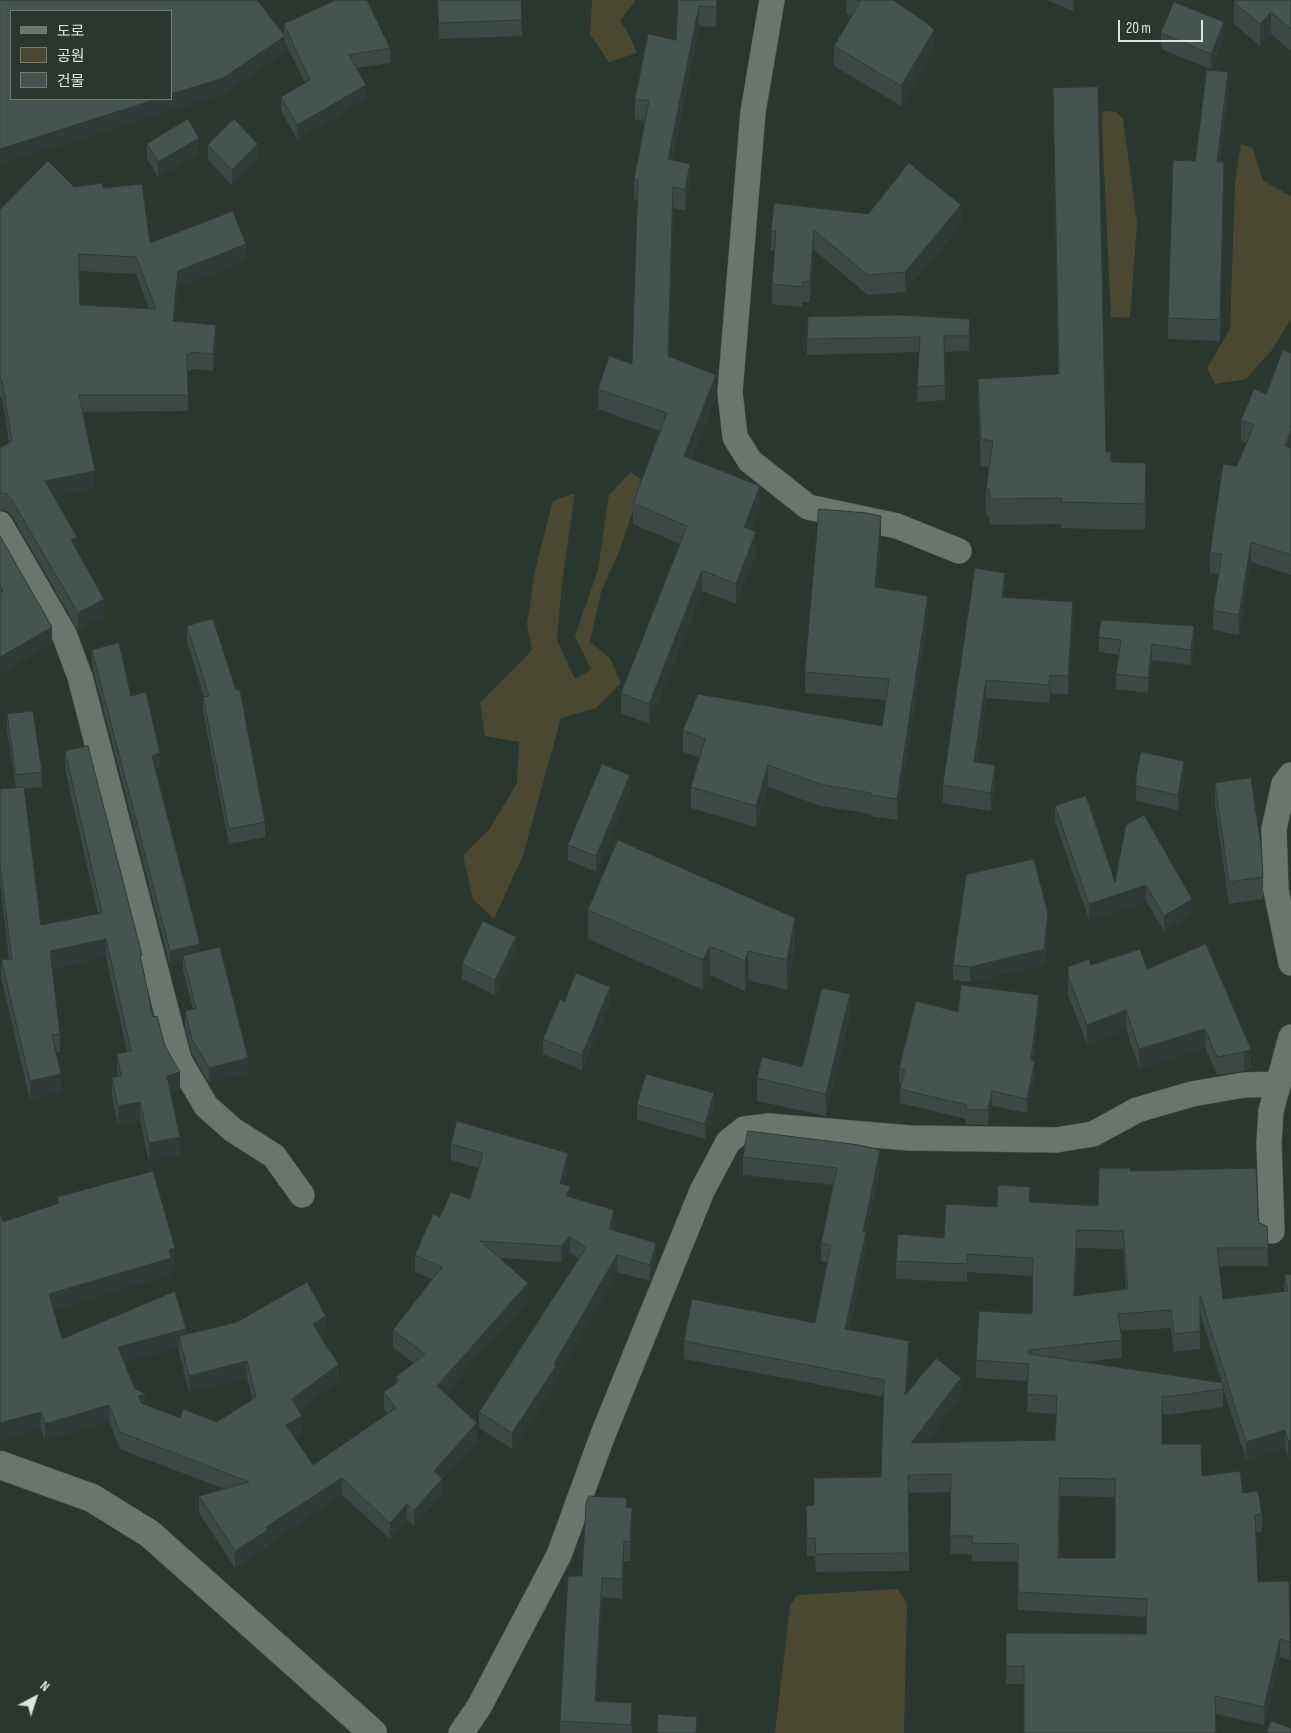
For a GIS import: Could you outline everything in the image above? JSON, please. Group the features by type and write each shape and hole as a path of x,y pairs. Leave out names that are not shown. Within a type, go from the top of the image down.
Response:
{"street":[{"path":"772,0 754,112 738,295 730,392 735,437 750,461 808,507 897,526 959,551"},
{"path":"0,524 64,634 80,677 179,1060 206,1106 233,1130 274,1156 302,1195"},
{"path":"1291,775 1284,784 1274,828 1276,890 1291,963"},
{"path":"1272,1230 1269,1143 1271,1111 1291,1037"},
{"path":"461,1733 478,1707 559,1556 602,1437 702,1191 728,1142 744,1129 769,1126 910,1138 1056,1140 1093,1134 1136,1110 1192,1094 1244,1085 1278,1084"},
{"path":"0,1465 92,1498 150,1534 373,1733"}],"green space":[{"path":"592,0 636,0 620,21 637,53 609,62 590,34"},
{"path":"1103,111 1116,112 1123,119 1137,223 1130,318 1111,317 1102,127"},
{"path":"1241,144 1253,148 1263,181 1291,196 1291,319 1272,350 1246,379 1215,384 1207,368 1230,329 1235,183"},
{"path":"631,472 643,481 619,552 601,592 590,642 610,658 621,683 596,708 561,718 523,855 494,919 473,899 463,855 489,830 517,783 519,742 485,736 480,703 532,650 527,624 535,570 553,501 575,493 562,583 557,640 575,679 591,670 575,636 598,570 609,495"},
{"path":"897,1589 907,1603 904,1733 775,1733 790,1606 797,1595"}],"building":[{"path":"0,0 257,0 285,36 223,78 172,94 172,10 10,10 10,100 154,100 0,149"},
{"path":"336,0 367,0 390,48 349,55 366,85 297,125 281,97 310,80 284,24"},
{"path":"438,0 521,0 522,20 439,23"},
{"path":"678,0 717,0 716,7 699,6 668,159 690,164 685,190 673,187 668,356 716,375 684,456 760,486 744,527 756,532 736,584 702,570 649,704 621,693 687,526 633,503 667,413 598,389 609,356 632,364 638,180 634,179 649,101 635,99 648,34 676,40"},
{"path":"857,0 893,0 934,30 901,86 834,46 860,2"},
{"path":"1236,0 1291,0 1291,29 1271,12 1260,24 1234,2"},
{"path":"1174,2 1224,22 1211,54 1161,33"},
{"path":"1207,70 1228,72 1217,162 1224,162 1220,320 1168,318 1173,160 1195,161"},
{"path":"1098,87 1106,452 1111,452 1111,462 1146,463 1145,504 1061,502 1062,498 990,499 989,489 986,490 993,441 981,439 978,379 1059,374 1053,88"},
{"path":"188,119 199,138 158,162 147,144"},
{"path":"234,119 258,144 232,170 208,145"},
{"path":"48,161 74,187 103,183 103,188 142,184 150,243 233,211 246,244 178,271 173,321 216,325 213,354 191,352 191,354 187,354 188,395 79,395 95,471 45,481 77,537 71,540 104,599 78,613 12,500 7,494 0,493 0,448 12,441 2,380 0,380 0,210","holes":["79,254 136,257 156,309 80,305"]},
{"path":"909,163 961,205 905,272 868,275 814,230 810,281 802,282 802,287 772,284 776,231 771,231 774,203 868,214"},
{"path":"902,315 970,319 969,336 944,336 945,385 917,387 920,337 807,339 808,317"},
{"path":"1283,350 1291,353 1291,431 1285,446 1291,448 1291,555 1251,542 1239,615 1213,610 1222,554 1210,553 1223,464 1237,466 1254,425 1241,420 1254,389 1266,394"},
{"path":"819,509 881,516 875,587 928,596 897,799 820,784 768,765 756,806 691,787 705,739 683,730 698,694 882,726 889,679 805,672"},
{"path":"0,536 52,627 0,657 0,593 3,591 0,585"},
{"path":"975,568 1005,573 1002,597 1073,602 1068,676 1050,675 1049,685 986,680 974,762 995,765 991,793 943,785"},
{"path":"213,619 236,690 240,690 265,822 229,829 203,697 209,696 187,626"},
{"path":"1101,620 1194,626 1191,650 1152,644 1148,678 1116,674 1121,640 1099,637"},
{"path":"119,643 131,696 146,692 160,753 152,756 200,944 170,951 92,650"},
{"path":"33,711 42,772 16,775 7,714"},
{"path":"88,746 142,955 140,955 153,1017 157,1016 165,1046 180,1072 167,1076 180,1137 149,1143 140,1102 118,1106 112,1078 121,1076 117,1054 131,1051 106,939 50,951 60,1034 52,1035 61,1074 30,1081 1,959 12,960 0,864 0,789 24,787 41,925 102,913 65,751"},
{"path":"1141,752 1184,761 1178,795 1136,786"},
{"path":"602,764 630,775 596,856 568,845"},
{"path":"1251,778 1261,846 1263,877 1229,882 1215,783"},
{"path":"1086,796 1115,882 1126,825 1144,815 1192,899 1164,916 1146,885 1089,904 1055,806"},
{"path":"618,840 795,918 787,960 748,951 745,961 710,946 703,960 588,910"},
{"path":"1034,859 1048,914 1044,949 970,967 953,965 966,875"},
{"path":"483,921 516,937 495,980 462,964"},
{"path":"1206,944 1251,1049 1217,1057 1205,1029 1139,1049 1126,1010 1087,1025 1068,976 1068,967 1089,959 1091,965 1140,949 1147,969"},
{"path":"220,947 248,1058 209,1068 192,1039 185,1011 196,1008 183,956"},
{"path":"576,973 610,987 582,1055 543,1039 560,999 564,1002"},
{"path":"961,985 1039,995 1031,1060 1035,1061 1027,1099 992,1091 988,1110 966,1110 967,1105 900,1089 905,1070 899,1069 916,1001 958,1012"},
{"path":"822,988 850,994 826,1094 757,1078 762,1057 802,1067"},
{"path":"646,1074 714,1093 705,1124 637,1105"},
{"path":"457,1121 568,1153 560,1183 570,1186 567,1196 614,1210 609,1229 656,1243 650,1265 617,1255 554,1364 556,1366 512,1433 479,1412 586,1248 570,1236 561,1246 480,1241 528,1283 437,1386 477,1423 434,1471 442,1479 414,1510 407,1504 390,1523 342,1478 266,1527 268,1530 235,1551 199,1496 249,1482 120,1432 109,1405 45,1424 41,1412 0,1423 0,1213 3,1222 59,1203 57,1197 153,1171 175,1248 169,1250 171,1258 49,1294 62,1339 175,1291 186,1329 118,1347 135,1389 146,1394 139,1396 141,1403 180,1418 183,1409 217,1422 256,1397 247,1361 189,1376 179,1336 237,1322 307,1282 326,1316 313,1324 339,1364 292,1399 302,1416 286,1425 313,1465 396,1408 384,1392 399,1381 396,1377 425,1354 393,1330 442,1267 415,1255 433,1214 440,1217 451,1192 470,1199 483,1153 451,1144"},
{"path":"748,1131 859,1145 880,1150 863,1232 866,1232 845,1329 909,1341 905,1395 936,1358 961,1378 911,1443 1055,1440 1057,1396 1027,1394 1029,1364 976,1360 979,1311 1032,1314 1033,1258 967,1254 967,1264 896,1261 898,1234 944,1238 946,1204 997,1207 998,1185 1030,1187 1029,1202 1098,1206 1099,1168 1130,1168 1130,1171 1256,1168 1259,1223 1267,1226 1268,1248 1217,1248 1223,1299 1288,1291 1284,1275 1291,1274 1291,1440 1288,1441 1285,1430 1246,1442 1200,1295 1200,1331 1174,1334 1171,1310 1118,1314 1122,1340 1029,1350 1029,1354 1223,1383 1223,1389 1167,1397 1162,1396 1162,1444 1201,1444 1202,1476 1240,1471 1243,1493 1258,1491 1262,1514 1255,1515 1258,1582 1289,1581 1290,1642 1280,1639 1264,1707 1215,1696 1216,1733 1024,1733 1024,1666 1006,1666 1006,1633 1146,1634 1147,1599 1018,1592 1018,1544 972,1543 973,1536 950,1536 951,1474 908,1475 909,1553 816,1554 815,1538 807,1538 806,1506 814,1505 814,1478 881,1477 884,1380 684,1341 692,1299 815,1323 831,1245 821,1243 837,1168 743,1157","holes":["1077,1230 1123,1231 1128,1289 1074,1296","1060,1478 1115,1479 1115,1558 1058,1558"]},
{"path":"589,1496 627,1498 626,1507 632,1508 630,1542 624,1541 622,1579 602,1578 595,1701 632,1703 631,1725 560,1721 568,1576 582,1576 586,1504"},
{"path":"658,1714 697,1717 696,1733 658,1733"},
{"path":"1271,1721 1291,1728 1291,1733 1267,1733"}]}
